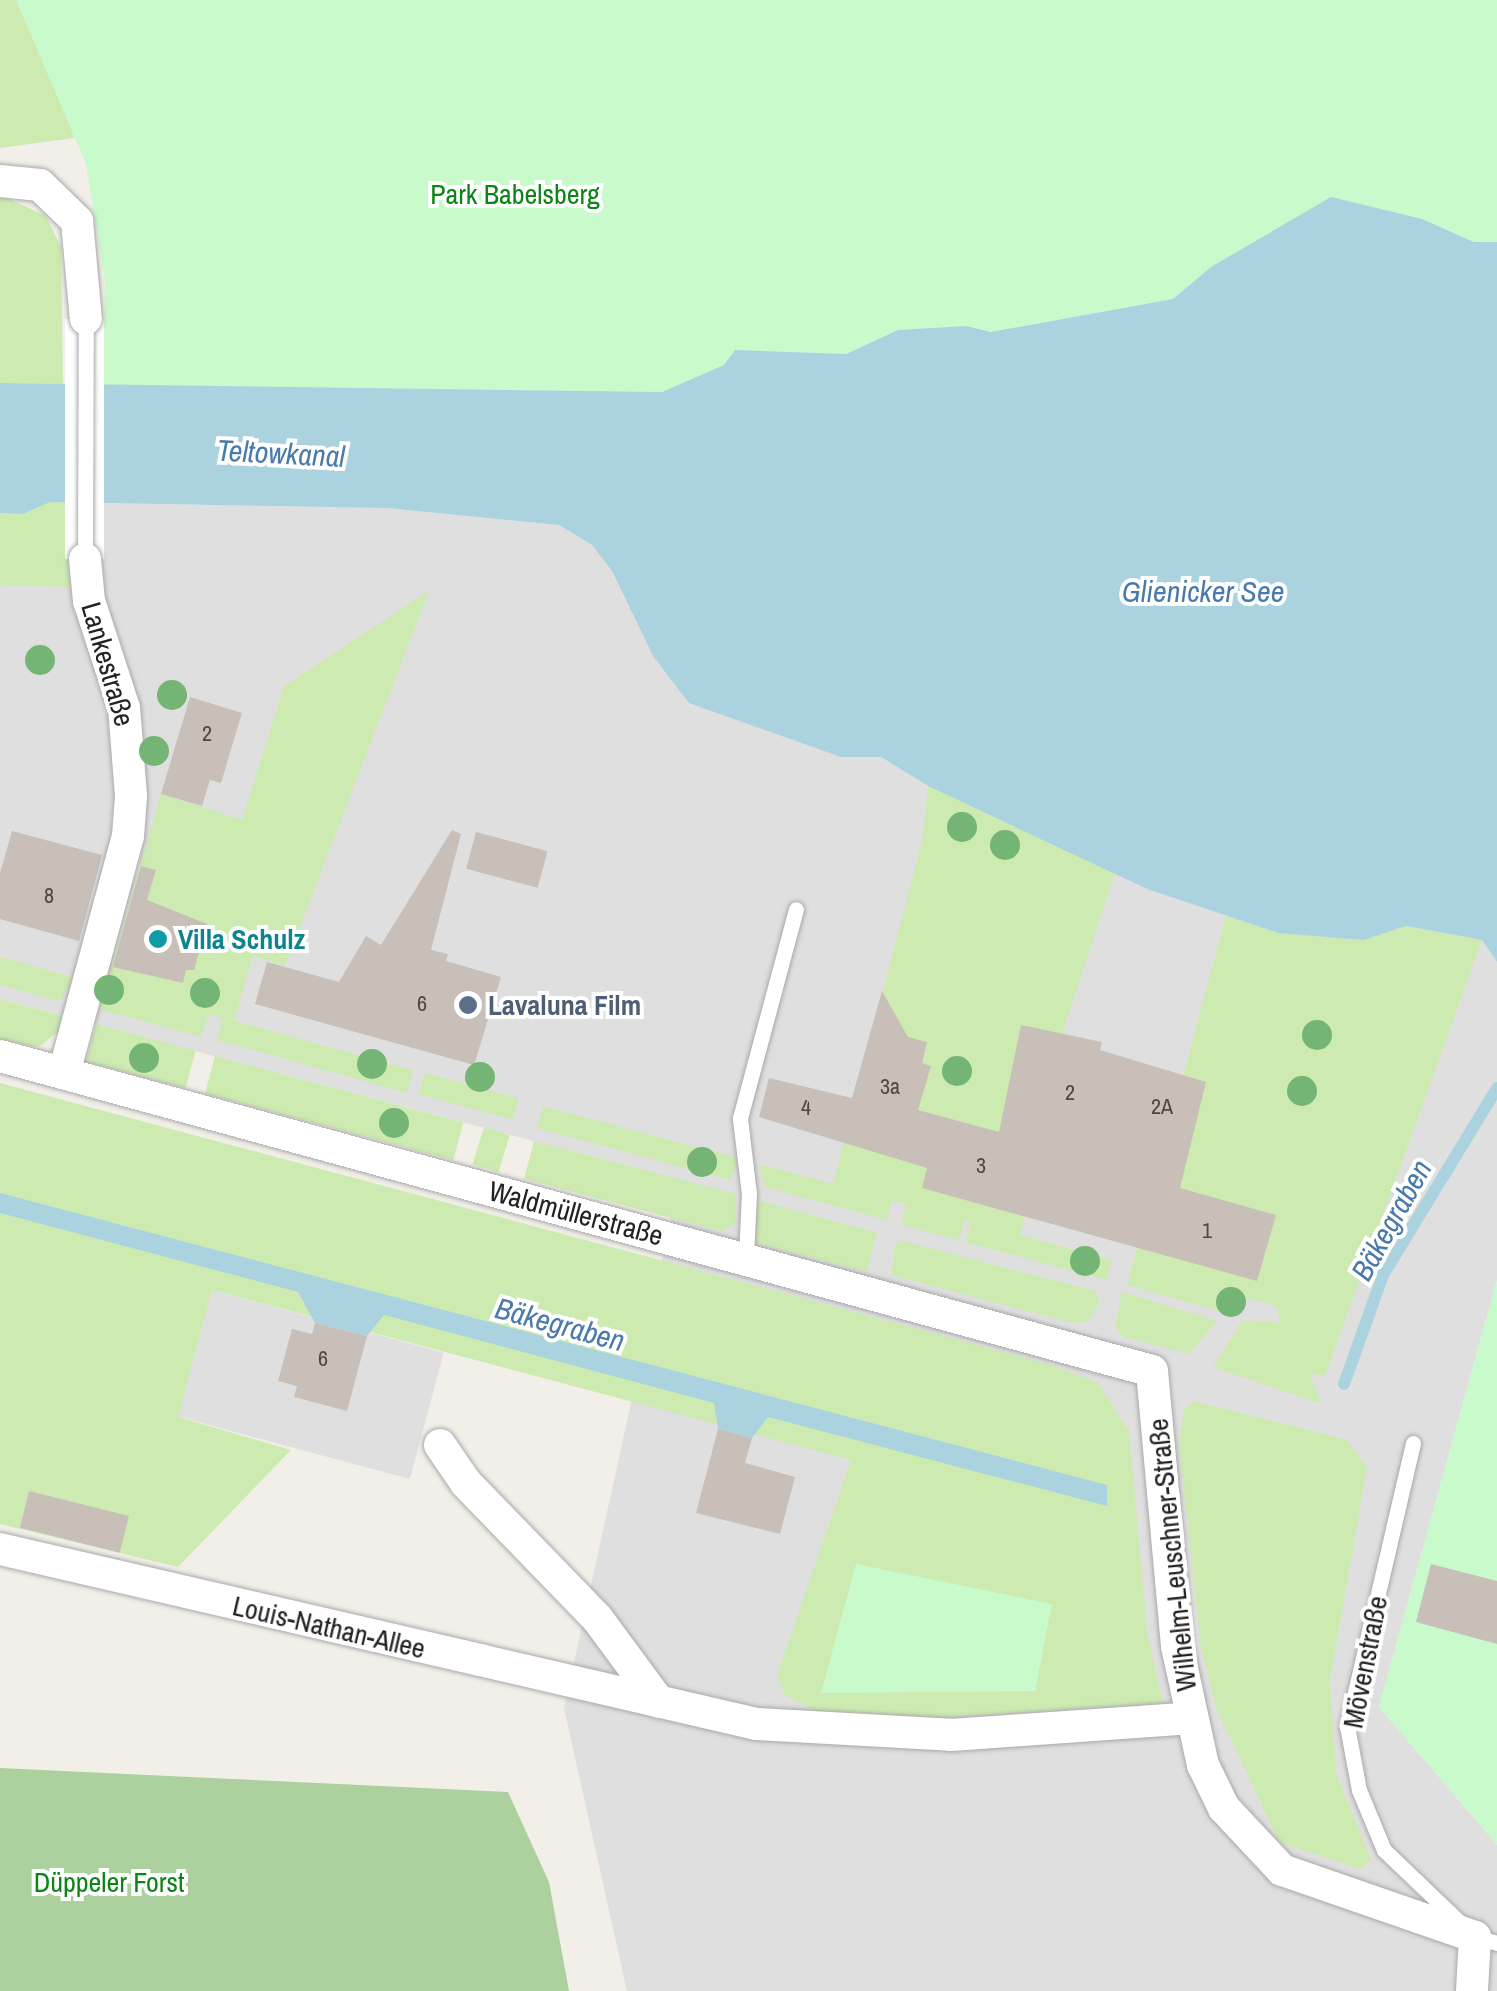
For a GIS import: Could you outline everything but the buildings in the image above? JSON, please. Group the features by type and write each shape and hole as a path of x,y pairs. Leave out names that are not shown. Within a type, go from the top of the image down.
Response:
{"street":[{"name":"Lankestraße","path":"0,181 40,185 78,221 86,319"},
{"name":"Lankestraße","path":"64,1073 128,836 131,796 124,708 89,601 85,560"},
{"name":"Waldmüllerstraße","path":"0,1056 1152,1372"},
{"name":"Wilhelm-Leuschner-Straße","path":"1152,1372 1176,1646 1204,1765 1224,1808 1282,1870 1486,1940"},
{"path":"440,1445 466,1483 597,1618 659,1702"},
{"name":"Louis-Nathan-Allee","path":"0,1549 757,1724 886,1734 1039,1732 1192,1718"},
{"path":"1472,1991 1486,1940"}],"lane":[{"name":"Lankestraße","path":"85,560 86,319"},
{"path":"746,1259 749,1194 740,1118 796,909"},
{"name":"Mövenstraße","path":"1413,1443 1347,1726 1359,1790 1384,1850 1486,1940"}],"shaded area":[{"path":"50,502 386,508 559,525 592,545 612,571 653,656 841,757 881,757 928,786 1147,889 1278,933 1482,940 1497,962 1497,1280 1379,1707 1497,1845 1497,1991 627,1991 564,1708 680,1180 0,999 0,513 23,514"},
{"path":"211,1290 444,1352 410,1479 177,1417"}],"green space":[{"path":"0,0 16,0 65,102 74,138 0,148"},
{"name":"Park Babelsberg","path":"16,0 1497,0 1497,242 1474,242 1422,219 1211,267 1173,299 991,332 966,326 898,330 846,354 735,350 724,365 662,392 103,385 105,280 86,164"},
{"path":"0,195 46,216 61,247 63,384 0,383"},
{"path":"50,502 65,503 70,587 0,585 0,513 23,514"},
{"path":"429,591 285,966 253,956 234,1021 413,1070 407,1093 217,1040 223,1019 216,1016 208,1015 201,1037 99,1009 161,794 242,820 284,686"},
{"path":"928,786 1115,873 1066,1022 1020,1235 1112,1260 1107,1280 965,1242 971,1223 965,1220 959,1240 901,1225 906,1204 892,1201 887,1220 765,1187 758,1164 833,1184 923,837"},
{"path":"1226,916 1278,933 1364,940 1406,926 1482,940 1325,1376 1310,1373 1321,1404 1213,1367 1242,1320 1280,1323 1276,1306 1248,1298 1226,1313 1127,1285"},
{"path":"0,957 76,978 59,1001 0,985"},
{"path":"0,999 63,1016 59,1031 39,1047 0,1040"},
{"path":"96,1024 195,1051 185,1088 86,1062"},
{"path":"215,1056 463,1123 453,1160 205,1094"},
{"path":"424,1073 519,1098 513,1120 418,1094"},
{"path":"0,1083 1048,1364 1098,1383 1129,1431 1147,1631 1163,1703 909,1720 816,1711 785,1695 777,1675 851,1460 212,1290 178,1417 291,1450 178,1567 0,1524"},
{"path":"543,1106 737,1158 731,1180 537,1128"},
{"path":"484,1127 510,1135 498,1172 473,1164"},
{"path":"534,1141 736,1194 736,1223 721,1231 524,1179"},
{"path":"759,1201 877,1233 866,1272 748,1241"},
{"path":"902,1241 1096,1291 1100,1302 1088,1321 1076,1324 891,1275 895,1245"},
{"path":"1497,1280 1497,1845 1379,1707"},
{"path":"1122,1292 1217,1321 1189,1354 1121,1336 1115,1325"},
{"path":"1194,1401 1347,1440 1367,1467 1330,1681 1336,1773 1371,1860 1360,1869 1279,1842 1216,1707 1201,1648 1179,1443 1184,1410"},
{"path":"856,1564 1052,1604 1035,1691 821,1693"},
{"name":"Düppeler Forst","path":"0,1768 508,1792 549,1882 569,1991 0,1991"}],"water":[{"name":"Glienicker See","path":"1331,197 1422,219 1474,242 1497,242 1497,962 1482,940 1406,926 1364,940 1278,933 1147,889 928,786 881,757 841,757 689,703 653,656 612,571 592,545 559,525 386,508 50,502 23,514 0,513 0,383 662,392 724,365 735,350 846,354 898,330 966,326 991,332 1173,299 1211,267"},
{"name":"Bäkegraben","path":"0,1193 1107,1485 1107,1506 768,1417 752,1438 718,1429 714,1403 384,1315 367,1336 315,1323 298,1292 0,1213"}],"pier":[{"path":"65,319 104,319 104,559 65,559"}],"waterway":[{"name":"Bäkegraben","path":"1344,1384 1383,1275 1497,1088"}],"place":[{"name":"Villa Schulz","path":"158,939"},
{"name":"Lavaluna Film","path":"468,1005"}],"water label":[{"name":"Teltowkanal","path":"281,453"}]}
